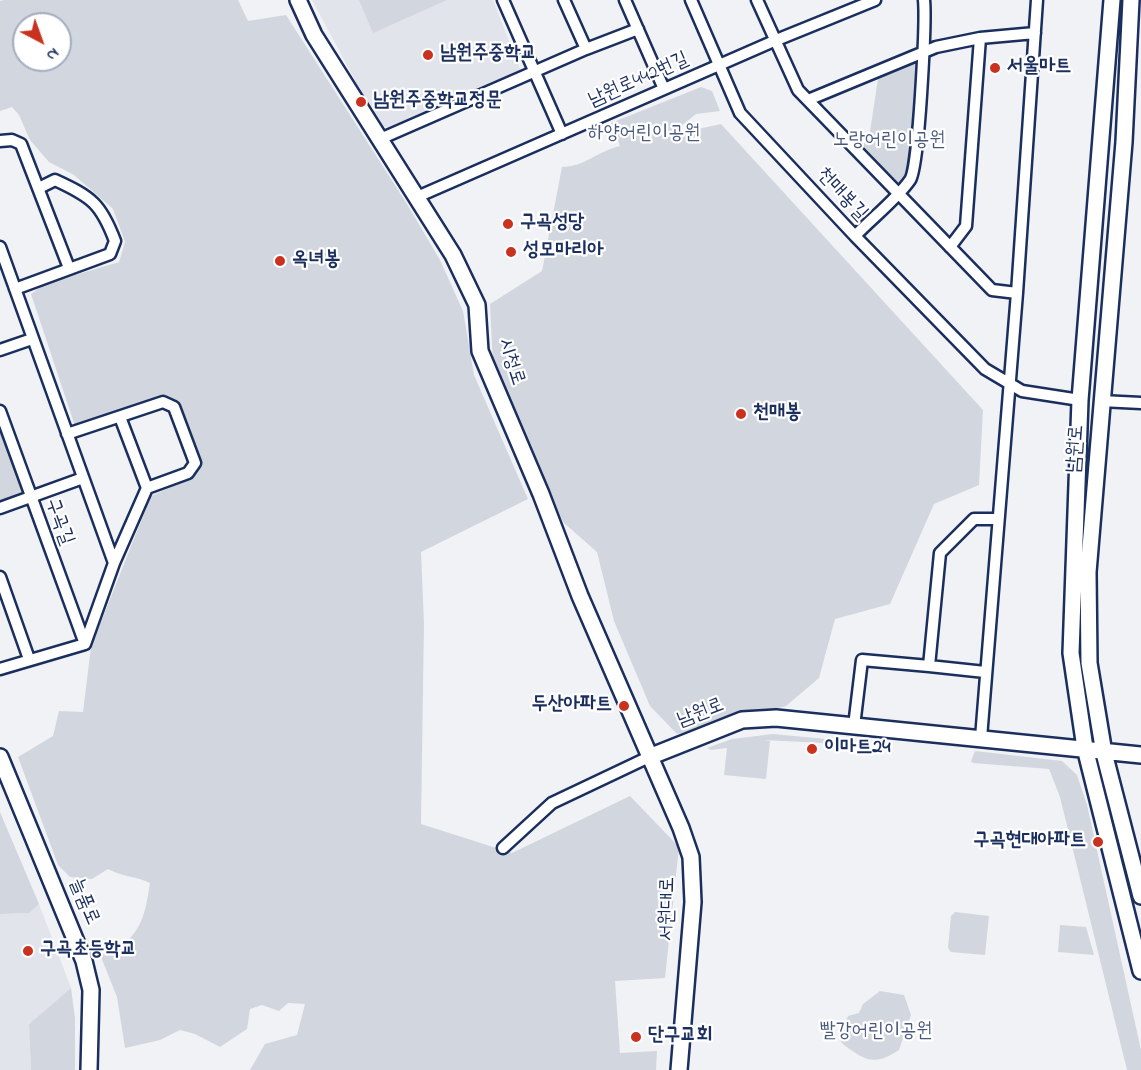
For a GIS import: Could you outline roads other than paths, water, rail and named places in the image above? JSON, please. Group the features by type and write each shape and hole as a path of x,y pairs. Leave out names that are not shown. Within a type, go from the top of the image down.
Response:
{"street":[{"name":"시청로","path":"298,0 314,35 453,255 477,305 480,351 541,494 580,596 649,757"},
{"path":"503,0 562,134"},
{"path":"564,0 585,49"},
{"path":"625,0 664,89"},
{"name":"천매봉길","path":"691,0 740,113 855,236 985,369 1007,384 1022,390 1080,400"},
{"name":"천매봉길","path":"757,0 798,90 992,290 1017,293"},
{"name":"남원로442번길","path":"417,197 774,41 875,0"},
{"path":"855,236 912,178 924,51 926,21 924,0"},
{"path":"981,738 1007,384 1017,293 1037,0"},
{"name":"남원로","path":"1112,0 1080,400 1071,653 1086,748 1141,971"},
{"name":"남원로","path":"1131,0 1124,142 1101,401 1088,583 1089,663 1104,753 1141,896"},
{"path":"380,139 585,49 638,29"},
{"path":"808,100 924,51 980,38 1035,33"},
{"path":"950,247 966,226 980,38"},
{"path":"0,141 12,140 21,144 69,268"},
{"path":"15,289 110,254 115,242 105,216 96,204 55,180 39,188"},
{"name":"구곡길","path":"0,247 114,563"},
{"path":"0,350 32,339"},
{"path":"1080,400 1141,403"},
{"path":"67,434 163,402 174,407 195,464 188,473 147,488"},
{"name":"구곡길","path":"0,411 85,644"},
{"path":"0,669 85,644 114,563 147,488 120,417"},
{"path":"0,508 83,478"},
{"path":"929,666 940,553 974,519 998,519"},
{"path":"0,577 29,659"},
{"path":"854,726 862,660 985,672"},
{"name":"남원로","path":"503,848 552,803 649,757 742,720 776,718 1086,748"},
{"path":"1086,748 1104,753 1141,755"},
{"name":"늘품로","path":"0,757 84,961 91,990 89,1070"},
{"name":"서원대로","path":"649,757 691,857 693,902 679,1070"}],"place":[{"name":"남원주중학교","path":"428,55"},
{"name":"서울마트","path":"995,68"},
{"name":"남원주중학교정문","path":"361,102"},
{"name":"구곡성당","path":"508,224"},
{"name":"성모마리아","path":"511,252"},
{"name":"옥녀봉","path":"280,261"},
{"name":"천매봉","path":"741,414"},
{"name":"두산아파트","path":"624,706"},
{"name":"이마트24","path":"812,749"},
{"name":"구곡현대아파트","path":"1098,842"},
{"name":"구곡초등학교","path":"28,951"},
{"name":"단구교회","path":"636,1037"}],"park label":[{"name":"하양어린이공원","path":"644,135"},
{"name":"노랑어린이공원","path":"889,142"},
{"name":"빨강어린이공원","path":"876,1033"}]}
